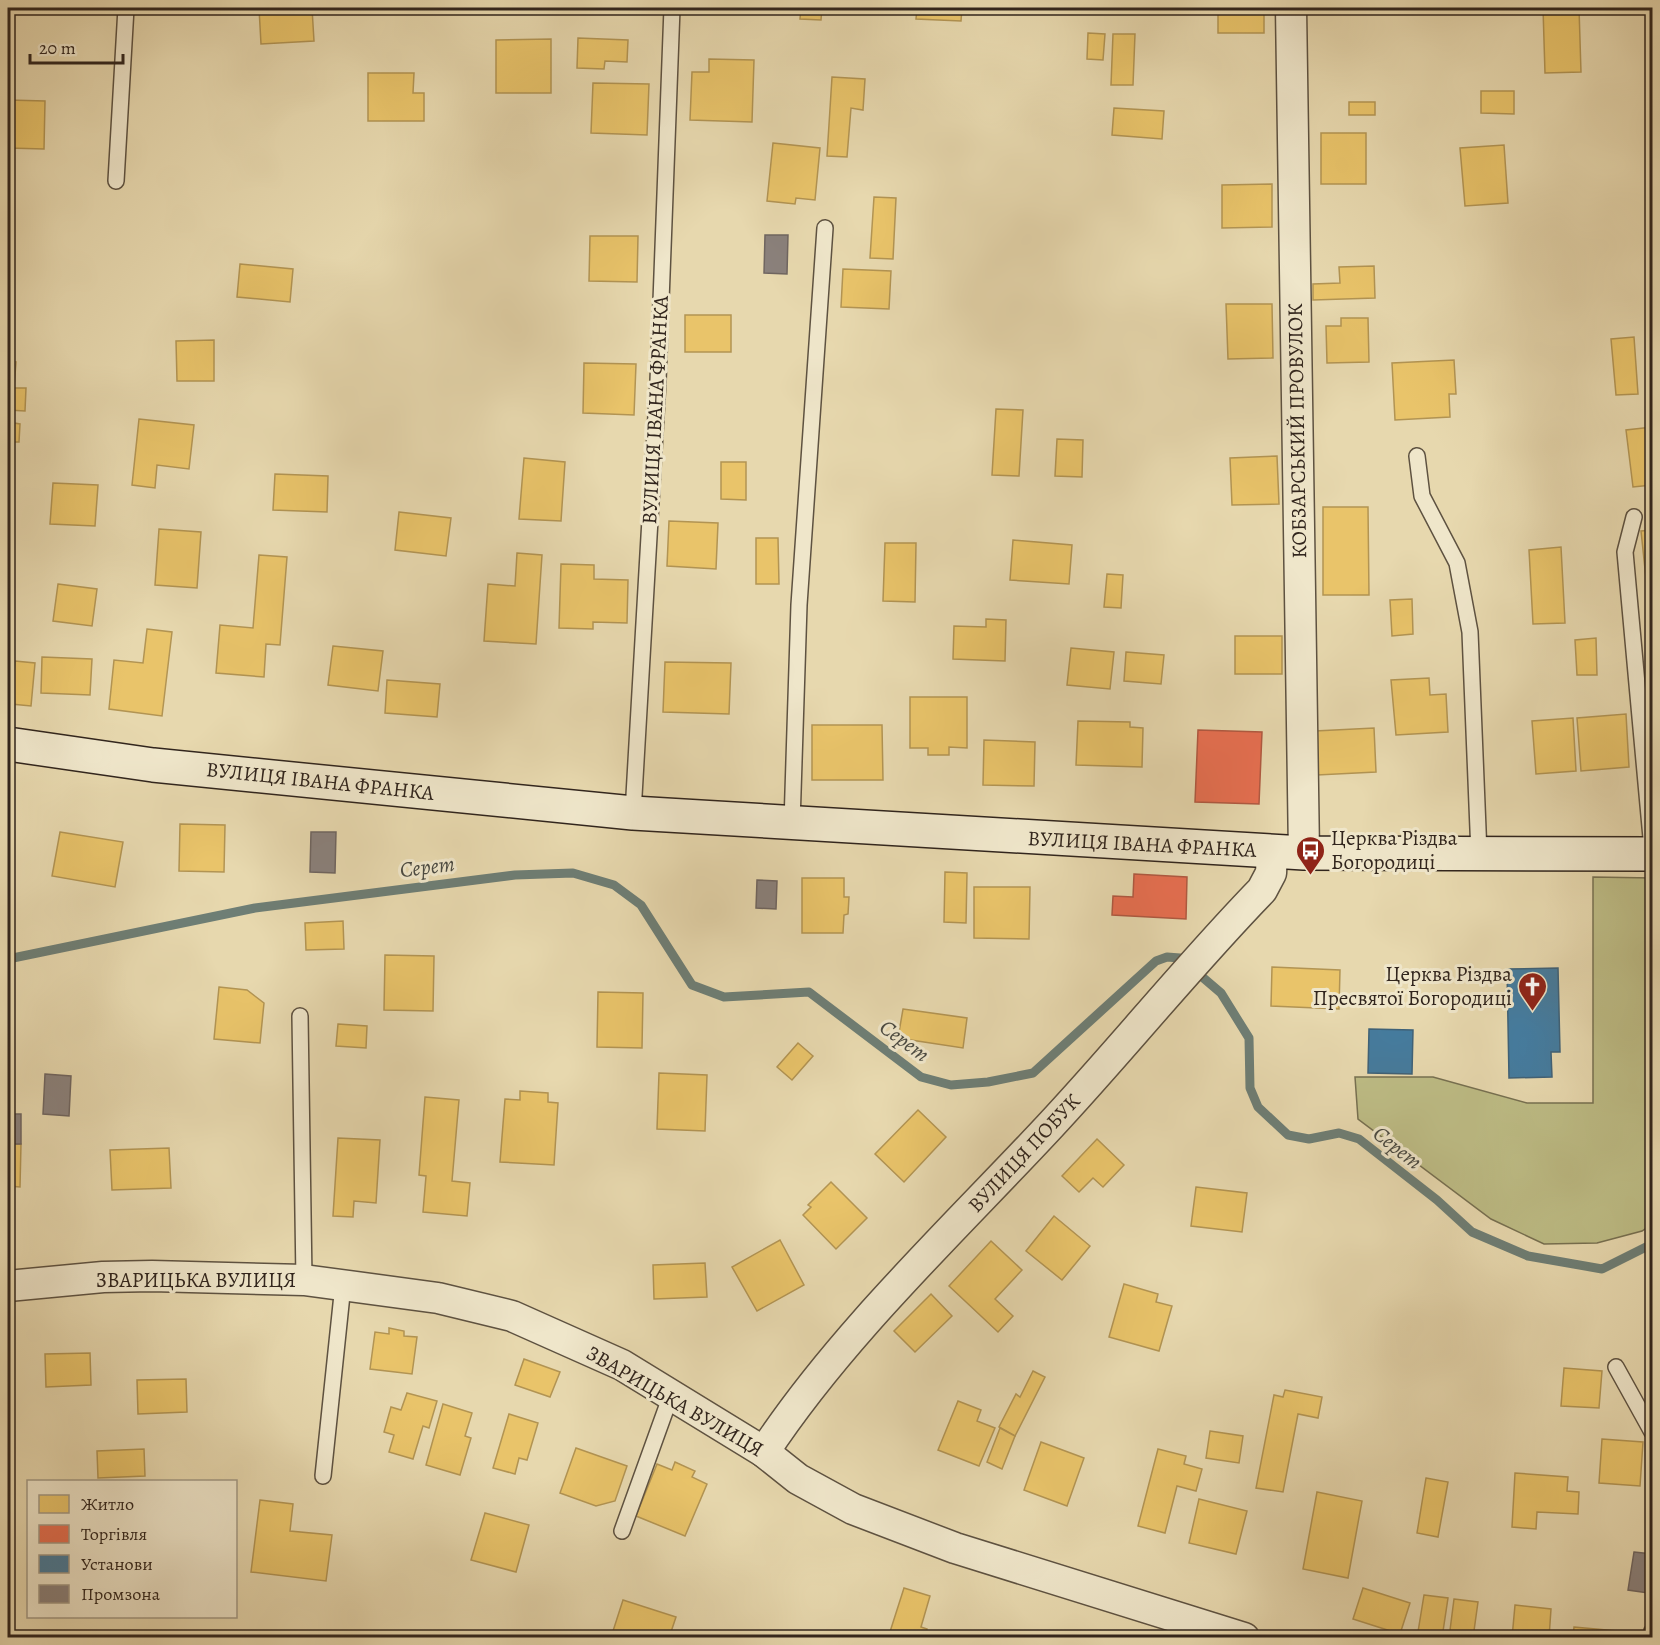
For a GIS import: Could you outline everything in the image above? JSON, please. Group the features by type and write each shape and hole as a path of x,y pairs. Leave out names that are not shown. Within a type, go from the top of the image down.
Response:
{"main road":[{"name":"ВУЛИЦЯ ІВАНА ФРАНКА","path":"8,744 153,765 633,813 1304,854 1653,852"}],"street":[{"name":"КОБЗАРСЬКИЙ ПРОВУЛОК","path":"1292,8 1304,854"},
{"name":"ВУЛИЦЯ ПОБУК","path":"764,1452 793,1409 866,1323 1056,1120 1180,976 1262,890 1271,873 1272,852"},
{"name":"ЗВАРИЦЬКА ВУЛИЦЯ","path":"8,1286 152,1276 304,1280 438,1298 512,1316 622,1365 764,1452 798,1479 853,1509 955,1548 1244,1638"}],"lane":[{"path":"116,181 126,8"},
{"name":"ВУЛИЦЯ ІВАНА ФРАНКА","path":"633,813 658,381 672,8"},
{"path":"792,823 799,605 825,228"},
{"path":"1417,456 1422,496 1458,563 1470,632 1479,854"},
{"path":"1634,517 1625,552 1653,852"},
{"path":"300,1016 304,1280"},
{"path":"323,1476 343,1285"},
{"path":"1616,1367 1653,1432"},
{"path":"622,1531 671,1395"},
{"path":"1652,1638 1653,1630"}],"shaded area":[{"path":"1593,877 1652,878 1652,1224 1642,1231 1597,1243 1544,1244 1491,1219 1358,1119 1355,1077 1433,1077 1527,1103 1593,1103"}],"building: Житло":[{"path":"259,8 312,8 314,41 261,44"},
{"path":"801,8 822,8 821,20 800,19"},
{"path":"917,8 962,8 961,21 916,19"},
{"path":"1061,8 1094,8 1094,10"},
{"path":"1218,8 1264,8 1264,33 1218,33"},
{"path":"1543,8 1579,8 1581,72 1545,73"},
{"path":"1088,33 1105,34 1103,60 1087,59"},
{"path":"1113,34 1135,34 1133,85 1111,85"},
{"path":"578,38 628,40 627,62 605,61 604,69 577,68"},
{"path":"551,39 551,93 496,93 496,40"},
{"path":"709,59 754,60 752,122 690,120 692,72 709,72"},
{"path":"368,73 414,73 413,93 424,93 424,121 368,121"},
{"path":"832,77 865,79 863,110 851,108 847,157 827,156"},
{"path":"593,83 649,84 647,135 591,133"},
{"path":"1481,91 1514,91 1514,114 1481,113"},
{"path":"8,100 45,101 44,149 8,148"},
{"path":"1349,102 1375,102 1375,115 1349,115"},
{"path":"1114,108 1164,111 1162,139 1112,135"},
{"path":"1321,133 1366,133 1366,184 1321,184"},
{"path":"773,143 820,148 815,200 796,198 795,204 767,201"},
{"path":"1504,145 1508,203 1465,206 1460,148"},
{"path":"1272,184 1272,227 1222,228 1222,185"},
{"path":"874,197 896,198 893,259 870,258"},
{"path":"590,236 638,236 637,282 589,281"},
{"path":"240,264 293,269 290,302 237,297"},
{"path":"1374,266 1375,298 1313,300 1313,284 1340,283 1339,267"},
{"path":"843,269 891,271 889,309 841,307"},
{"path":"1226,304 1272,304 1273,358 1228,359"},
{"path":"685,315 731,315 731,352 685,352"},
{"path":"1341,318 1368,318 1369,362 1327,363 1326,326 1341,326"},
{"path":"1634,337 1638,394 1616,395 1611,339"},
{"path":"214,340 214,381 177,381 176,341"},
{"path":"1454,360 1456,394 1449,394 1450,417 1395,420 1392,363"},
{"path":"8,361 16,362 14,388 26,388 25,411 8,410"},
{"path":"584,363 636,364 634,415 583,413"},
{"path":"996,409 1023,410 1019,476 992,475"},
{"path":"139,419 194,425 189,469 157,465 155,488 132,485"},
{"path":"8,422 20,424 19,442 12,442 9,467"},
{"path":"1652,427 1652,485 1633,487 1626,430"},
{"path":"1057,439 1083,440 1082,477 1055,476"},
{"path":"1277,456 1279,504 1232,505 1230,458"},
{"path":"524,458 565,462 561,521 519,519"},
{"path":"721,462 746,462 746,500 721,499"},
{"path":"275,474 328,476 327,512 273,510"},
{"path":"53,483 98,485 95,526 50,524"},
{"path":"1323,507 1368,507 1369,595 1323,595"},
{"path":"399,512 451,518 446,556 395,550"},
{"path":"669,521 718,523 716,569 667,566"},
{"path":"159,529 201,532 197,588 155,585"},
{"path":"1652,530 1652,587 1647,588 1641,531"},
{"path":"756,538 778,538 779,584 756,584"},
{"path":"1013,540 1072,545 1069,584 1010,580"},
{"path":"885,543 916,543 915,602 883,601"},
{"path":"1561,547 1565,623 1533,624 1529,550"},
{"path":"517,553 542,555 536,644 484,641 488,584 515,586"},
{"path":"259,555 287,557 280,645 266,644 264,677 216,673 220,625 253,628"},
{"path":"561,564 594,565 594,579 628,580 627,623 593,622 593,629 559,628"},
{"path":"1107,574 1123,575 1121,608 1104,607"},
{"path":"58,584 97,589 92,626 53,621"},
{"path":"1412,599 1413,634 1392,636 1390,600"},
{"path":"986,619 1006,620 1005,661 953,659 954,626 986,627"},
{"path":"147,629 172,632 162,716 109,709 114,660 143,663"},
{"path":"1235,636 1282,636 1282,674 1235,674"},
{"path":"1596,638 1597,675 1577,675 1575,640"},
{"path":"333,646 383,651 378,691 328,685"},
{"path":"1071,648 1114,652 1110,689 1067,685"},
{"path":"1126,652 1164,655 1161,684 1124,681"},
{"path":"42,657 92,659 90,695 41,693"},
{"path":"15,661 35,663 31,706 11,704"},
{"path":"665,662 731,663 729,714 663,712"},
{"path":"1429,678 1430,695 1446,694 1448,732 1396,735 1391,680"},
{"path":"387,680 440,684 437,717 385,713"},
{"path":"910,697 967,697 967,748 949,747 949,755 928,755 928,748 910,748"},
{"path":"1626,714 1629,767 1581,771 1577,718"},
{"path":"1573,718 1576,771 1536,774 1532,721"},
{"path":"1078,721 1130,722 1130,727 1143,728 1142,767 1076,765"},
{"path":"812,725 882,725 883,780 812,780"},
{"path":"1374,728 1376,772 1317,775 1315,731"},
{"path":"984,740 1035,742 1034,786 983,785"},
{"path":"180,824 225,825 224,872 179,871"},
{"path":"60,832 123,842 115,887 52,876"},
{"path":"945,872 967,873 966,923 944,922"},
{"path":"802,878 844,878 844,897 849,897 848,914 844,915 843,933 802,933"},
{"path":"974,887 1030,887 1029,939 974,938"},
{"path":"343,921 344,949 306,950 305,923"},
{"path":"385,955 434,956 433,1011 384,1010"},
{"path":"1272,967 1340,970 1339,1009 1271,1006"},
{"path":"219,987 247,990 264,1003 260,1043 214,1039"},
{"path":"598,992 643,993 642,1048 597,1047"},
{"path":"903,1009 967,1018 963,1048 898,1038"},
{"path":"338,1024 367,1026 366,1048 336,1046"},
{"path":"798,1043 813,1056 792,1080 777,1067"},
{"path":"659,1073 707,1075 705,1131 657,1129"},
{"path":"520,1091 548,1093 548,1102 558,1103 554,1165 500,1162 505,1099 520,1100"},
{"path":"425,1097 459,1100 452,1181 470,1183 467,1216 423,1212 426,1176 419,1175"},
{"path":"918,1110 946,1137 904,1182 875,1154"},
{"path":"338,1138 380,1140 376,1203 354,1201 353,1217 333,1216"},
{"path":"1097,1139 1124,1165 1103,1187 1093,1178 1079,1192 1062,1176"},
{"path":"8,1144 21,1144 20,1187 8,1186"},
{"path":"169,1148 171,1188 112,1190 110,1150"},
{"path":"831,1182 867,1218 836,1249 803,1215 811,1207 808,1205"},
{"path":"1196,1187 1247,1193 1242,1232 1191,1226"},
{"path":"1054,1216 1090,1246 1062,1280 1026,1251"},
{"path":"780,1240 804,1285 757,1311 732,1267"},
{"path":"991,1241 1022,1270 995,1299 1013,1316 998,1332 949,1286"},
{"path":"705,1263 707,1297 654,1299 653,1265"},
{"path":"1124,1284 1158,1294 1156,1302 1172,1306 1159,1351 1109,1337"},
{"path":"931,1294 952,1316 915,1352 894,1331"},
{"path":"1647,1321 1652,1321 1652,1365 1650,1365"},
{"path":"389,1328 404,1331 404,1336 417,1337 412,1374 370,1369 375,1332 389,1334"},
{"path":"90,1353 91,1385 46,1387 45,1354"},
{"path":"524,1359 560,1372 550,1397 515,1385"},
{"path":"1564,1368 1602,1371 1599,1408 1561,1406"},
{"path":"1033,1371 1045,1377 1015,1436 999,1427 1016,1394 1020,1397"},
{"path":"186,1379 187,1412 138,1414 137,1380"},
{"path":"1285,1390 1322,1397 1318,1418 1298,1414 1283,1492 1256,1488 1274,1395 1283,1397"},
{"path":"407,1393 437,1401 429,1428 423,1426 413,1459 389,1452 394,1435 384,1432 391,1407 401,1410"},
{"path":"958,1401 981,1410 977,1421 995,1428 979,1466 938,1450"},
{"path":"443,1404 472,1413 465,1436 471,1438 460,1475 426,1465"},
{"path":"509,1414 538,1423 527,1460 519,1458 515,1474 493,1468"},
{"path":"1000,1428 1015,1436 1002,1469 987,1462"},
{"path":"1210,1431 1243,1436 1239,1463 1206,1458"},
{"path":"1602,1439 1643,1442 1640,1486 1599,1483"},
{"path":"1041,1442 1084,1458 1067,1506 1024,1490"},
{"path":"576,1448 627,1466 615,1501 596,1506 560,1493"},
{"path":"144,1449 145,1476 98,1478 97,1451"},
{"path":"1158,1449 1186,1456 1184,1464 1202,1469 1196,1491 1177,1486 1165,1533 1138,1526"},
{"path":"675,1462 695,1471 692,1477 707,1484 685,1536 636,1516 657,1464 672,1470"},
{"path":"1515,1473 1568,1477 1567,1491 1579,1492 1578,1514 1537,1512 1536,1529 1512,1527"},
{"path":"1426,1478 1448,1482 1438,1537 1417,1533"},
{"path":"1317,1492 1362,1501 1348,1578 1303,1569"},
{"path":"1199,1499 1247,1511 1236,1554 1189,1543"},
{"path":"260,1500 293,1504 290,1531 332,1535 326,1581 251,1572"},
{"path":"485,1513 529,1525 516,1572 471,1560"},
{"path":"904,1588 930,1596 921,1627 927,1629 924,1638 888,1638"},
{"path":"1363,1588 1410,1603 1400,1634 1353,1619"},
{"path":"1424,1595 1448,1598 1442,1638 1417,1638"},
{"path":"1454,1599 1478,1602 1473,1638 1449,1638"},
{"path":"623,1600 676,1617 669,1638 633,1638 613,1631"},
{"path":"1515,1605 1551,1609 1549,1638 1512,1638"},
{"path":"1574,1627 1617,1631 1617,1638 1573,1638"}],"building: Торгівля":[{"path":"1198,730 1262,732 1259,804 1195,802"},
{"path":"1134,874 1187,877 1186,919 1112,915 1113,896 1133,897"}],"building: Установи":[{"name":"Церква Різдва Пресвятої Богородиці","path":"1558,968 1560,1052 1551,1052 1552,1077 1509,1078 1507,969"},
{"path":"1369,1029 1413,1030 1412,1074 1368,1073"}],"building: Промзона":[{"path":"765,235 788,235 787,274 764,273"},
{"path":"311,832 336,832 335,873 310,872"},
{"path":"757,880 777,881 776,909 756,908"},
{"path":"45,1074 71,1076 69,1116 43,1114"},
{"path":"8,1114 21,1114 21,1144 8,1144"},
{"path":"1634,1552 1652,1554 1648,1593 1628,1590"}],"waterway":[{"name":"Серет","path":"8,959 255,908 515,875 573,873 614,885 641,905 692,985 724,997 809,992 921,1077 951,1085 988,1082 1033,1073 1156,961 1167,957 1180,958 1221,993 1249,1038 1250,1088 1258,1107 1288,1135 1309,1139 1339,1133 1359,1139 1437,1200 1472,1232 1528,1256 1602,1269 1652,1244"}],"place":[{"name":"Церква Різдва Богородиці","path":"1310,876"},
{"name":"Церква Різдва Пресвятої Богородиці","path":"1533,1012"}]}
